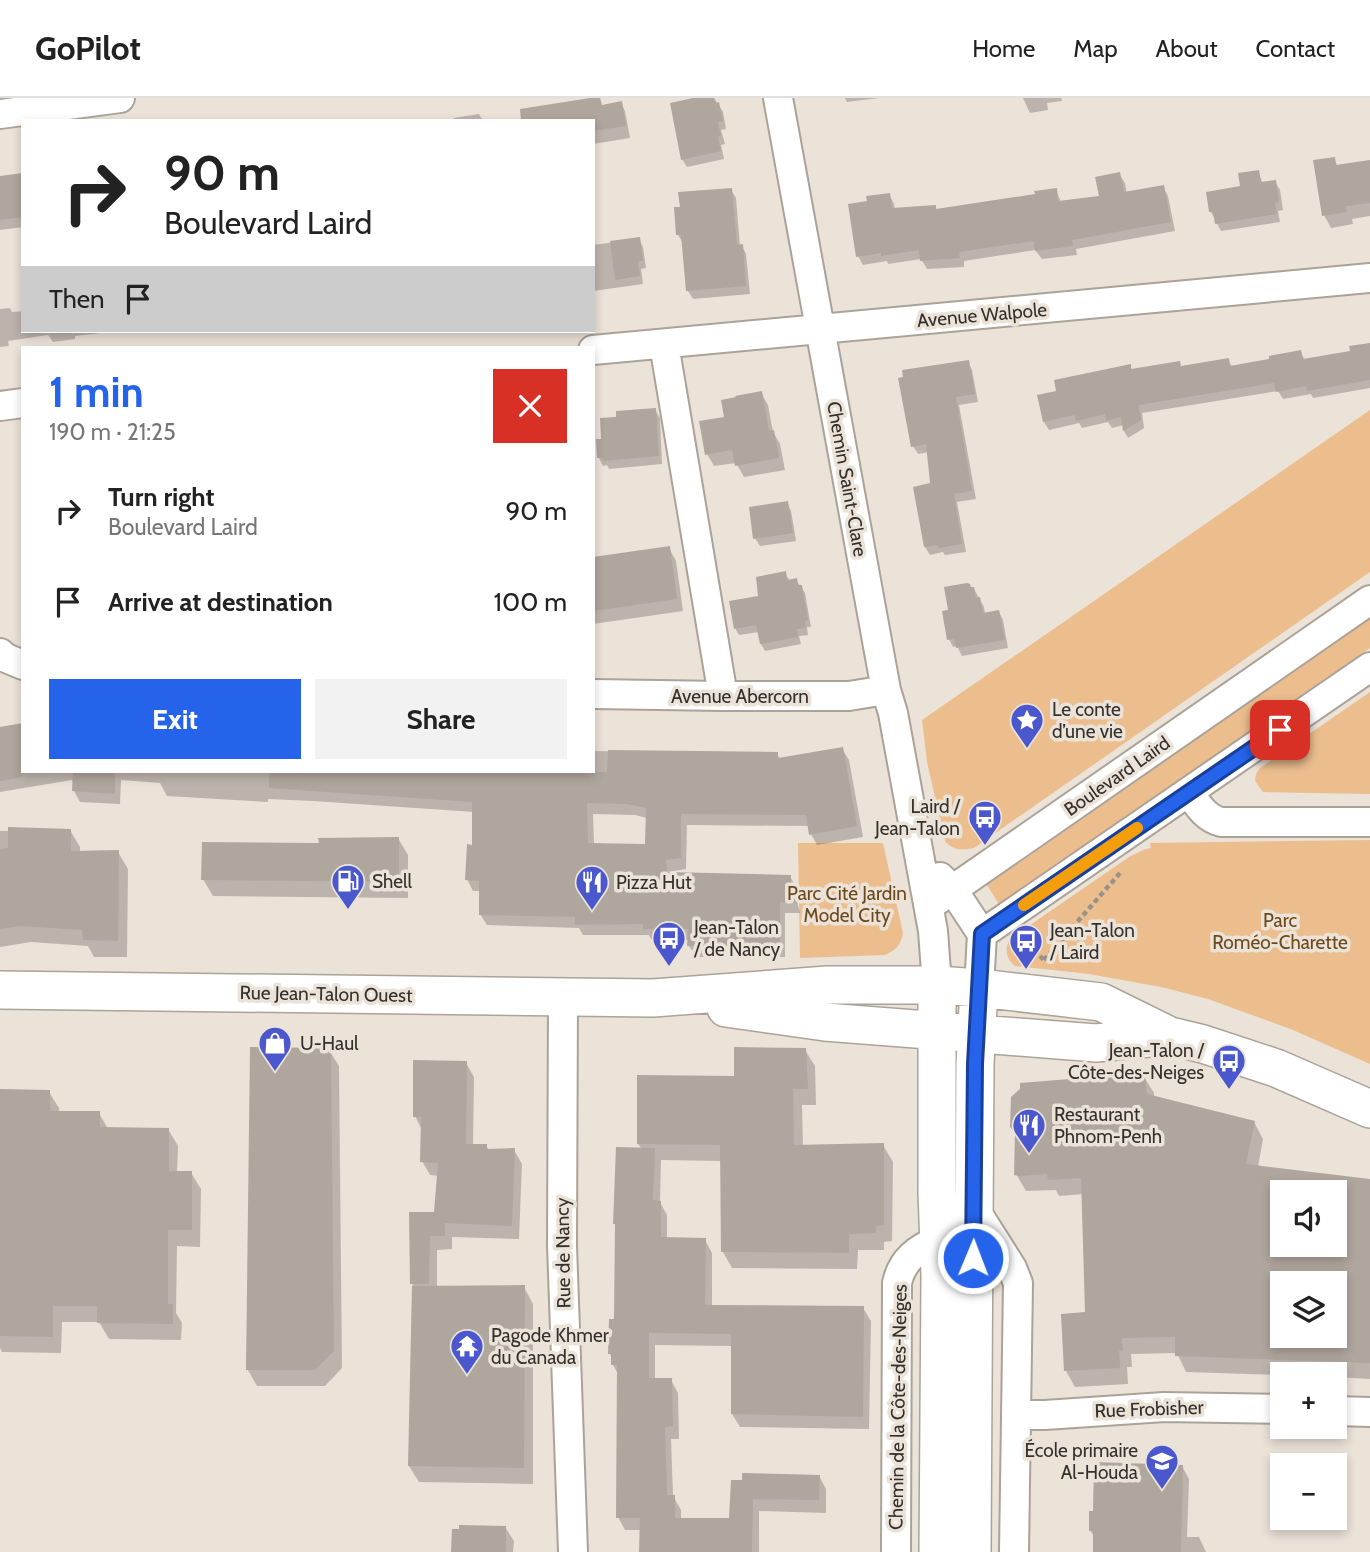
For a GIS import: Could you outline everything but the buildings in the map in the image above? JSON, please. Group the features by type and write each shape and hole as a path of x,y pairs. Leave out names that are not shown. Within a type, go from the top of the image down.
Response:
{"main road":[{"name":"Rue Jean-Talon Ouest","path":"0,990 653,998 828,985 937,985 979,988 1101,1002 1170,1036 1276,1068 1370,1109"},
{"name":"Chemin de la Côte-des-Neiges","path":"937,985 939,1552"},
{"path":"972,1552 972,1296 975,1064 979,988"},
{"name":"Rue Jean-Talon Ouest","path":"653,998 825,1022 938,1032 1096,1043 1170,1036"}],"street":[{"path":"0,114 120,98"},
{"name":"Chemin Saint-Clare","path":"778,98 886,690 893,713 929,906"},
{"name":"Avenue Walpole","path":"595,350 1370,278"},
{"path":"664,344 723,696"},
{"path":"0,406 21,403"},
{"name":"Boulevard Laird","path":"929,906 1370,600"},
{"path":"0,653 21,665"},
{"path":"982,934 1370,667"},
{"name":"Avenue Abercorn","path":"595,694 849,696 886,690"},
{"path":"1189,792 1204,813 1221,822 1370,822"},
{"path":"921,858 953,890 982,934 979,988"},
{"path":"929,906 982,934"},
{"path":"929,906 936,953 937,985"},
{"name":"Rue de Nancy","path":"563,996 562,1247 573,1552"},
{"path":"974,1208 1012,1268 1018,1283 1014,1552"},
{"name":"Chemin de la Côte-des-Neiges","path":"896,1552 897,1283 906,1261 919,1249 938,1240"},
{"name":"Rue Frobisher","path":"1016,1415 1164,1407 1270,1409"},
{"path":"1347,1411 1370,1412"}],"path":[{"path":"1044,960 1122,871"},
{"path":"1030,947 1052,969"}],"green space":[{"path":"1370,410 1370,572 974,848 951,847 945,841 927,762 922,720"},
{"path":"1370,618 1370,648 999,904 987,885"},
{"path":"1370,692 1370,794 1263,792 1255,781 1260,768"},
{"name":"Parc Roméo-Charette","path":"1370,840 1370,1064 1293,1030 1208,999 1089,974 1015,966 1008,957 1010,939 1129,857 1151,848 1150,843"},
{"name":"Parc Cité Jardin Model City","path":"798,843 883,843 903,933 895,949 885,955 800,958"}],"slow traffic":[{"path":"1024,905 1137,828"}],"place":[{"name":"Le conte d’une vie","path":"1027,750"},
{"name":"Laird / Jean-Talon","path":"985,847"},
{"name":"Shell","path":"348,911"},
{"name":"Pizza Hut","path":"592,912"},
{"name":"Jean-Talon / de Nancy","path":"669,968"},
{"name":"Jean-Talon / Laird","path":"1026,971"},
{"name":"U-Haul","path":"275,1073"},
{"name":"Jean-Talon / Côte-des-Neiges","path":"1229,1091"},
{"name":"Restaurant Phnom-Penh","path":"1029,1155"},
{"name":"Pagode Khmer du Canada","path":"467,1376"},
{"name":"École primaire Al-Houda","path":"1162,1491"}],"route":[{"path":"973,1258 975,1064 982,934 1280,730"}]}
